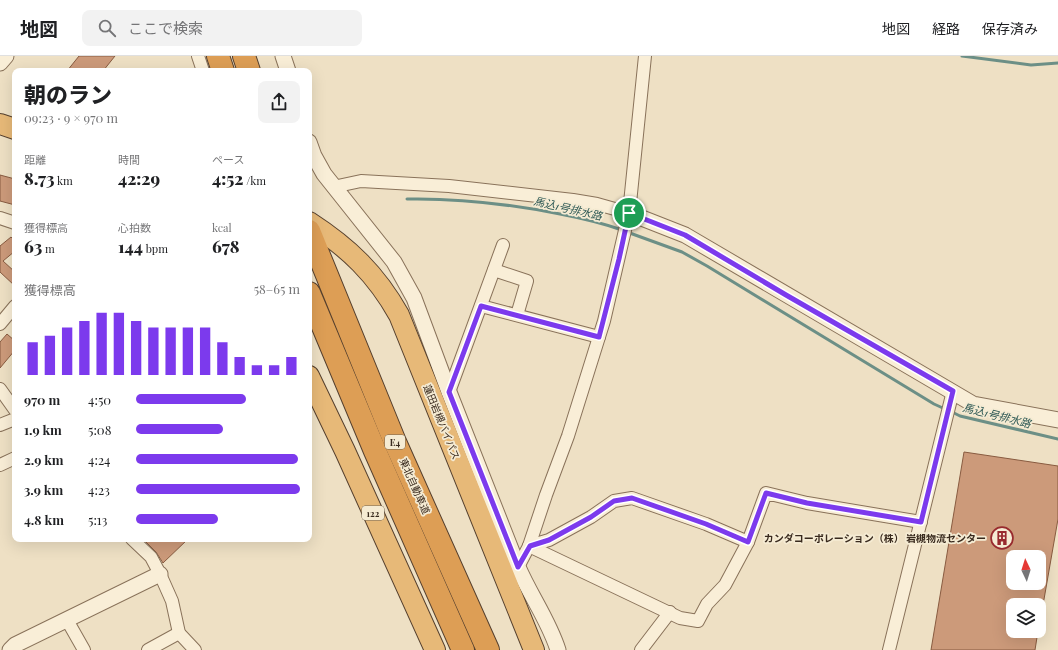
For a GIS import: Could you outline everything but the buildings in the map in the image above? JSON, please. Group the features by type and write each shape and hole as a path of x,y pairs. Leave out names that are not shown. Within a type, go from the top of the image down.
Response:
{"highway":[{"path":"218,56 222,68"},
{"path":"0,109 12,114"},
{"path":"0,124 12,128"},
{"name":"蓮田岩槻バイパス","path":"312,224 339,242 359,260 389,296 399,315 534,650"},
{"name":"東北自動車道","path":"312,238 395,442 488,650"},
{"name":"E4","path":"312,300 371,444 463,650"},
{"name":"122","path":"312,382 435,650"}],"street":[{"path":"0,63 6,56"},
{"path":"198,56 202,68"},
{"path":"283,56 287,68"},
{"path":"518,567 530,546 568,436 599,337 618,266 629,213 645,56"},
{"path":"312,150 324,174 333,187 394,262 414,298 449,392 518,567 526,586 547,624 558,650"},
{"path":"333,187 361,181 449,186 573,200 597,204 629,213 685,235 973,404 1058,420"},
{"path":"0,219 12,222"},
{"path":"449,392 503,246"},
{"path":"494,270 527,280 517,315"},
{"path":"481,306 599,337"},
{"path":"0,324 12,310"},
{"path":"0,389 12,406"},
{"path":"889,650 953,391"},
{"path":"0,424 12,420"},
{"path":"0,465 12,459"},
{"path":"530,546 680,618 698,622 707,604 725,585 748,542 766,493 807,503 921,522"},
{"path":"530,546 549,540 591,517 614,501 632,498 706,524 748,542"},
{"path":"135,542 150,557 160,574 172,601 179,633 195,650"},
{"path":"10,650 15,645 160,574"},
{"path":"641,650 670,612"},
{"path":"67,620 84,650"},
{"path":"148,650 179,633"}],"waterway":[{"path":"962,56 1031,65 1058,63"},
{"name":"馬込1号排水路","path":"407,199 484,202 522,207 584,219 622,230"},
{"name":"馬込1号排水路","path":"627,232 682,252 934,404 945,409"},
{"name":"馬込1号排水路","path":"952,412 960,416 1058,439"}],"place":[{"name":"カンダコーポレーション（株） 岩槻物流センター","path":"1002,538"}],"route":[{"path":"629,213 685,235 953,391 921,522 807,503 766,493 748,542 706,524 632,498 614,501 591,517 549,540 530,546 518,567 449,392 481,306 599,337 629,213"}]}
